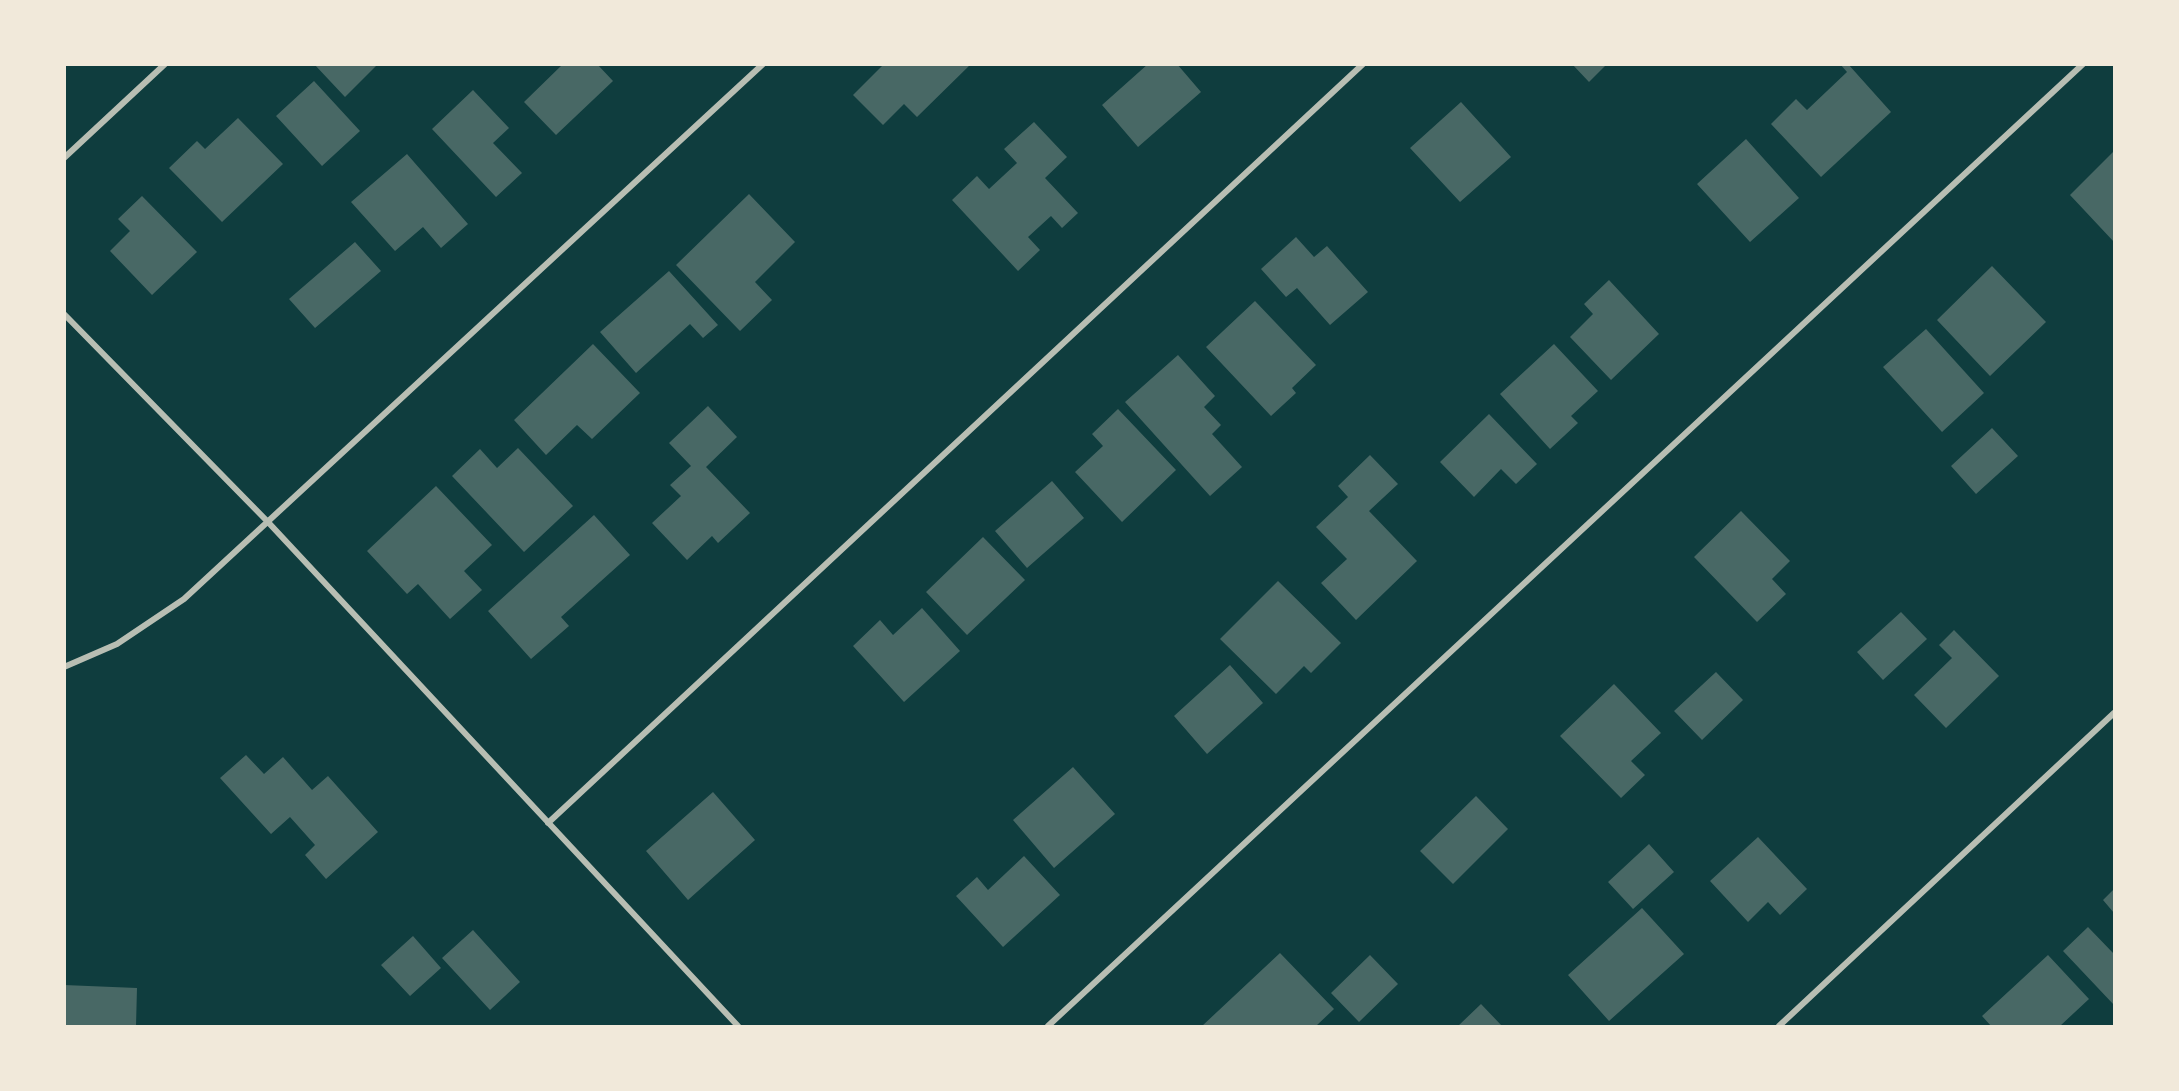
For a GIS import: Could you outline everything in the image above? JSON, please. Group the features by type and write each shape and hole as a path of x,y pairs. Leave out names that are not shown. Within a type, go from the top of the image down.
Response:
{"street":[{"path":"64,158 165,64"},
{"path":"64,667 117,644 184,599 763,64"},
{"path":"548,823 1363,64"},
{"path":"1048,1026 2083,64"},
{"path":"64,314 267,522 738,1026"},
{"path":"1779,1026 2115,713"}],"building":[{"path":"314,64 378,64 345,97"},
{"path":"563,64 597,64 613,81 556,135 524,102"},
{"path":"884,64 971,64 917,117 904,104 883,125 853,95"},
{"path":"1148,64 1177,64 1201,92 1138,147 1102,105"},
{"path":"1572,64 1607,64 1589,82"},
{"path":"1840,64 1848,64 1891,112 1821,177 1771,124 1796,99 1807,110 1847,72"},
{"path":"314,81 360,131 322,166 276,116"},
{"path":"473,90 509,128 493,143 522,173 496,197 432,129"},
{"path":"1461,102 1511,157 1460,202 1410,148"},
{"path":"238,118 283,164 222,222 169,168 197,141 205,149"},
{"path":"1034,122 1067,157 1045,178 1078,213 1062,228 1051,216 1028,237 1040,250 1018,271 952,200 977,176 989,189 1017,163 1004,149"},
{"path":"1746,139 1799,198 1750,242 1697,184"},
{"path":"2114,151 2114,242 2070,195"},
{"path":"407,154 468,224 441,248 423,227 395,251 351,202"},
{"path":"749,194 795,242 755,282 772,300 740,331 676,265"},
{"path":"142,196 197,252 152,295 110,251 130,231 118,219"},
{"path":"1296,237 1314,257 1327,246 1368,292 1330,325 1297,288 1286,297 1261,269"},
{"path":"355,242 381,271 315,328 289,299"},
{"path":"1992,266 2046,322 1990,376 1937,320"},
{"path":"669,271 718,325 703,338 690,324 636,373 600,332"},
{"path":"1609,280 1659,334 1611,380 1570,337 1593,314 1584,304"},
{"path":"1255,301 1316,365 1292,388 1296,393 1271,416 1206,347"},
{"path":"1926,329 1984,393 1942,432 1883,367"},
{"path":"593,344 640,393 592,439 577,425 546,455 514,420"},
{"path":"1554,344 1598,391 1571,416 1578,423 1550,449 1500,394"},
{"path":"1178,355 1215,396 1204,407 1221,425 1212,434 1242,467 1210,496 1125,402"},
{"path":"708,406 737,437 706,467 750,513 718,543 712,536 687,560 652,523 681,496 670,485 691,466 669,443"},
{"path":"1118,409 1176,470 1122,522 1075,472 1103,446 1092,434"},
{"path":"1489,414 1537,464 1516,484 1501,469 1474,497 1440,462"},
{"path":"1992,428 2018,456 1976,494 1951,466"},
{"path":"518,448 573,506 524,552 452,476 480,449 497,468"},
{"path":"1370,455 1398,484 1369,511 1417,561 1356,620 1321,583 1347,559 1316,527 1348,497 1338,486"},
{"path":"1052,481 1084,518 1027,568 995,531"},
{"path":"436,486 492,545 464,571 482,590 450,619 418,584 407,594 367,551"},
{"path":"1741,511 1790,561 1772,579 1786,594 1757,622 1694,557"},
{"path":"594,515 630,555 561,617 569,626 531,659 488,611"},
{"path":"983,537 1025,580 967,635 926,592"},
{"path":"1278,581 1341,643 1311,673 1304,666 1276,694 1220,639"},
{"path":"922,608 960,651 904,702 853,646 880,620 893,635"},
{"path":"1901,612 1927,639 1883,680 1857,652"},
{"path":"1954,630 1999,676 1946,728 1914,695 1952,658 1939,645"},
{"path":"1230,665 1263,703 1207,754 1174,716"},
{"path":"1716,672 1743,700 1702,740 1674,711"},
{"path":"1614,684 1661,733 1631,761 1645,775 1621,798 1560,736"},
{"path":"246,755 264,774 283,757 312,790 328,776 378,832 326,879 305,855 315,845 290,817 271,834 220,778"},
{"path":"1073,767 1115,814 1054,868 1013,820"},
{"path":"713,792 755,840 688,900 646,851"},
{"path":"1476,796 1508,829 1453,884 1420,851"},
{"path":"1758,837 1807,889 1780,915 1768,902 1748,922 1710,881"},
{"path":"1649,844 1674,872 1633,909 1608,882"},
{"path":"1024,856 1060,895 1003,947 956,896 977,877 988,890"},
{"path":"2114,889 2114,913 2103,900"},
{"path":"1642,908 1684,954 1609,1021 1568,975"},
{"path":"2088,927 2114,954 2114,1005 2063,951"},
{"path":"473,930 520,982 490,1010 442,958"},
{"path":"413,936 441,968 410,996 381,965"},
{"path":"1280,953 1334,1009 1316,1026 1202,1026"},
{"path":"1370,955 1398,984 1359,1022 1331,993"},
{"path":"2048,955 2089,999 2060,1026 1991,1026 1982,1016"},
{"path":"64,985 137,988 136,1026 64,1026"},
{"path":"1481,1004 1502,1026 1458,1026"}]}
